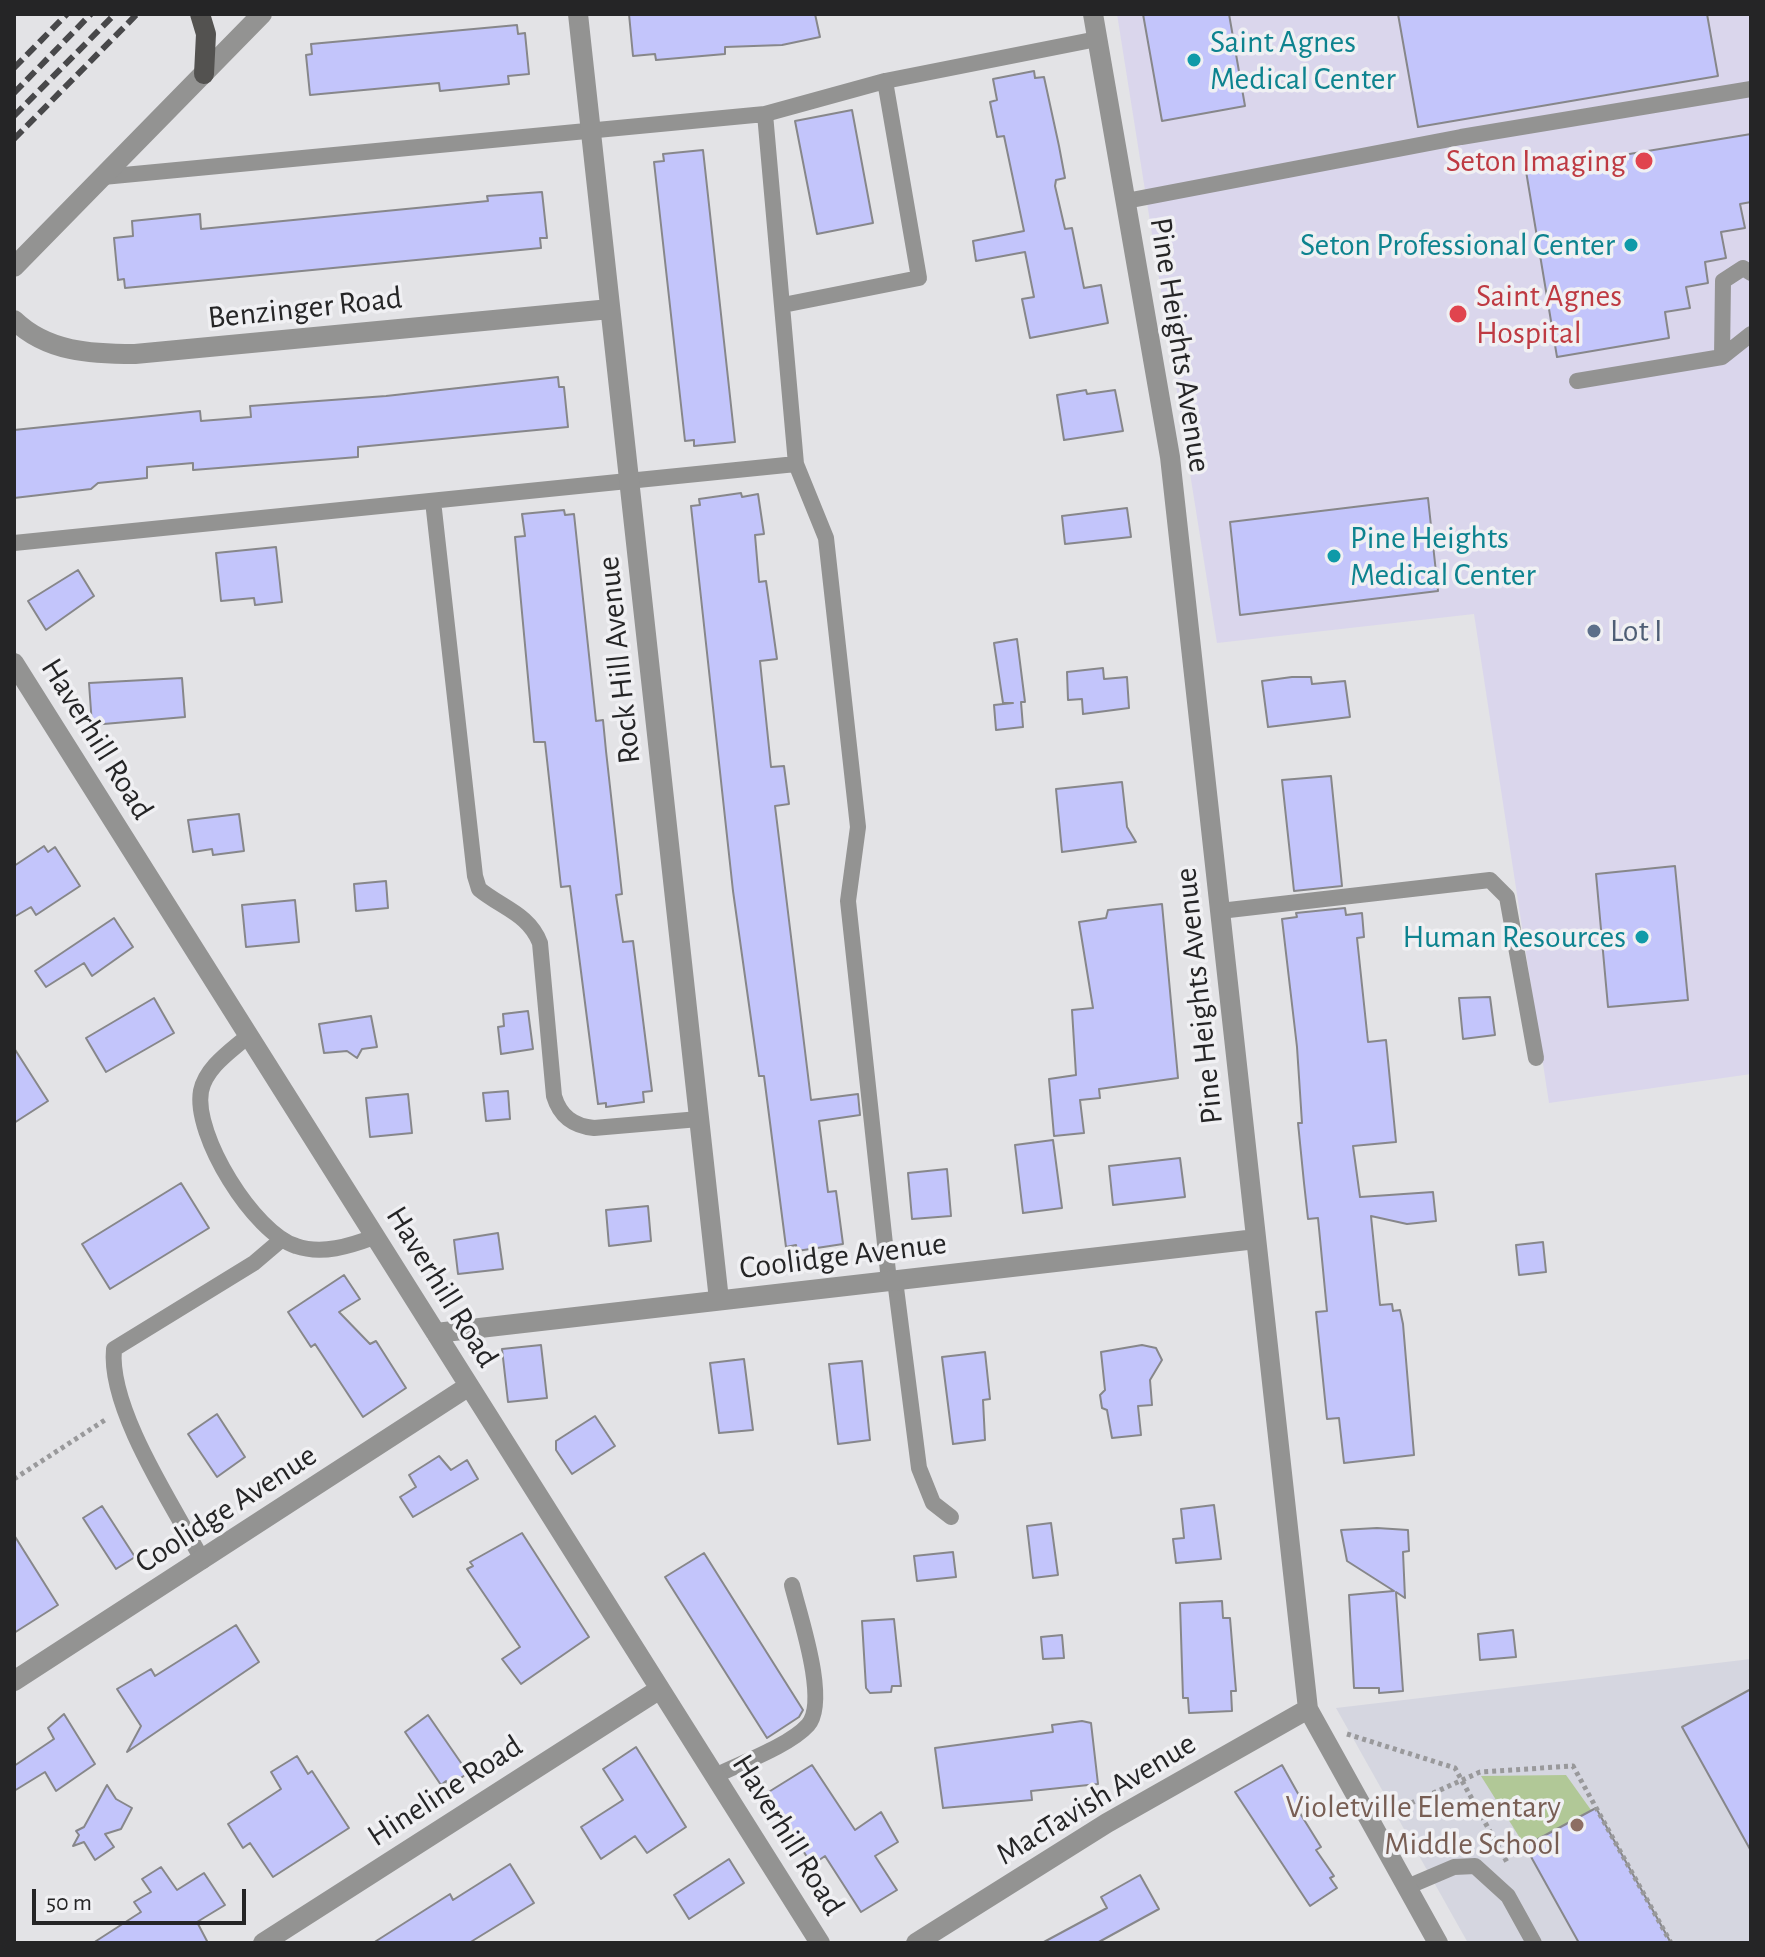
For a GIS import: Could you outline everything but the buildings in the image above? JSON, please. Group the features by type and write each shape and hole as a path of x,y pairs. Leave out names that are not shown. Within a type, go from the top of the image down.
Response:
{"main road":[{"path":"200,14 206,34 204,74"}],"street":[{"path":"14,267 262,14"},
{"name":"Rock Hill Avenue","path":"578,14 719,1300"},
{"name":"Pine Heights Avenue","path":"1093,14 1170,457 1312,1716 1438,1943"},
{"name":"Benzinger Road","path":"14,320 24,330 60,348 135,354 610,309"},
{"name":"Haverhill Road","path":"14,663 820,1943"},
{"name":"Coolidge Avenue","path":"436,1333 1256,1239"},
{"name":"Coolidge Avenue","path":"14,1681 469,1386"},
{"name":"Hineline Road","path":"263,1943 660,1689"},
{"name":"MacTavish Avenue","path":"916,1943 1107,1823 1312,1716"}],"lane":[{"path":"103,177 765,114 885,81 1097,39"},
{"path":"783,305 919,278 885,81"},
{"path":"1126,201 1431,143 1751,89"},
{"path":"765,114 796,464 826,538 858,827 848,901 892,1280 919,1468 933,1503 951,1517"},
{"path":"1722,357 1723,281 1743,268 1751,273"},
{"path":"1577,381 1722,357 1751,334"},
{"path":"14,543 796,464"},
{"path":"433,501 475,876 479,889 524,918 540,943 558,1109 580,1127 594,1128 699,1119"},
{"path":"1220,911 1490,880 1507,897 1536,1058"},
{"path":"248,1036 208,1074 200,1107 211,1143 255,1217 266,1230 281,1240 316,1250 352,1246 374,1237"},
{"path":"203,1561 123,1408 112,1365 114,1349 254,1263 281,1240"},
{"path":"715,1776 799,1733 811,1722 814,1675 792,1585"},
{"path":"1407,1887 1454,1867 1475,1866 1508,1896 1534,1943"}],"path":[{"path":"14,1479 123,1408"},
{"path":"1312,1716 1455,1768 1514,1875"},
{"path":"1370,1822 1480,1772 1573,1766 1671,1943"}],"shaded area":[{"name":"Saint Agnes Hospital","path":"1117,14 1751,14 1751,1074 1549,1103 1474,614 1217,643"},
{"name":"Violetville Elementary Middle School","path":"1751,1659 1751,1943 1468,1943 1336,1708"}],"green space":[{"path":"1566,1775 1591,1810 1525,1846 1481,1776"}],"railway":[{"path":"14,68 67,14"},
{"path":"14,93 91,14"},
{"path":"14,116 115,14"},
{"path":"14,139 137,14"}],"place":[{"name":"Saint Agnes Medical Center","path":"1194,60"},
{"name":"Seton Imaging","path":"1644,161"},
{"name":"Seton Professional Center","path":"1631,245"},
{"name":"Saint Agnes Hospital","path":"1458,314"},
{"name":"Pine Heights Medical Center","path":"1334,556"},
{"name":"Lot I","path":"1594,631"},
{"name":"Human Resources","path":"1642,937"},
{"name":"Violetville Elementary Middle School","path":"1577,1825"}]}
